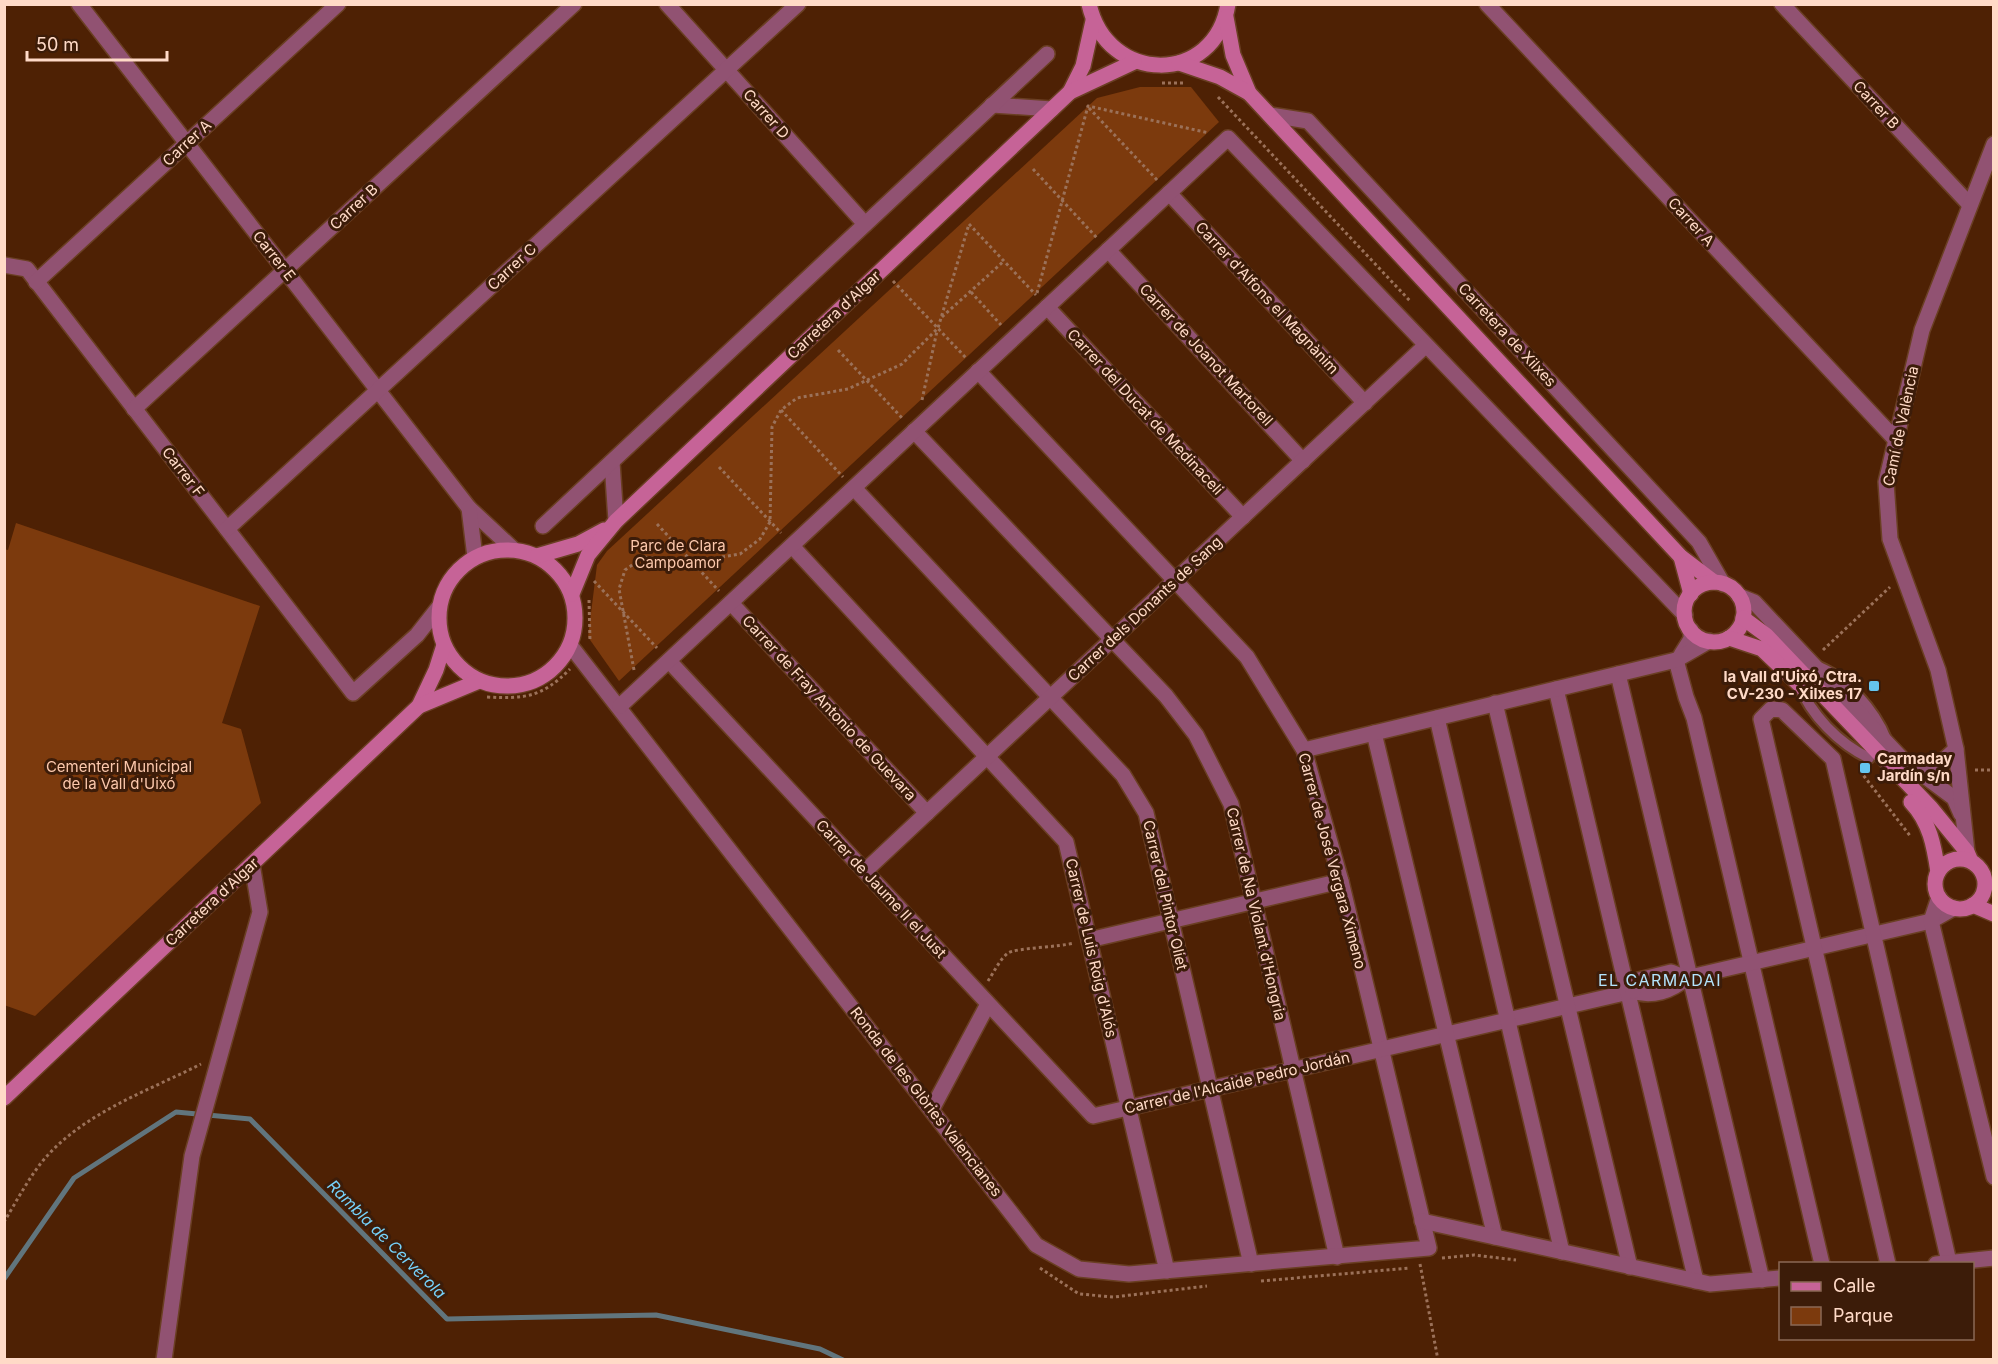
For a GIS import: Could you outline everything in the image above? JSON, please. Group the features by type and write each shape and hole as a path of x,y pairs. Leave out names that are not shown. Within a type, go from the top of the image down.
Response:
{"main road":[{"path":"1089,4 1093,21 1102,38 1117,52 1134,62 1157,66 1179,63 1200,53 1216,38 1227,11"},
{"name":"Carretera de Xilxes","path":"1227,11 1233,55 1250,93 1682,557 1719,583"},
{"name":"Carretera d'Algar","path":"1076,96 1093,21"},
{"name":"Carretera d'Algar","path":"572,594 588,555 612,524 1052,109 1134,62"},
{"name":"Carretera de Xilxes","path":"1179,63 1220,77 1250,93"},
{"name":"Carretera d'Algar","path":"537,556 578,544 612,524"},
{"path":"513,549 537,556 552,565 564,579 572,594 576,620 570,645 559,663 542,677 522,685 500,686 479,681 452,660 444,645 439,626 439,607 446,587 458,569 475,557 493,550 513,549"},
{"name":"Carretera de Xilxes","path":"1682,557 1691,594"},
{"path":"1729,638 1740,626 1743,618 1739,596 1719,583 1705,584 1691,594 1684,615 1691,630 1709,641 1729,638 1762,649 1923,815 1934,847 1938,872 1935,889 1939,897 1954,908 1973,905 1994,914"},
{"path":"1743,618 1780,650 1931,808 1977,865 1989,882 1984,893 1973,905"},
{"name":"Carretera d'Algar","path":"419,706 436,670 444,645"},
{"name":"Carretera d'Algar","path":"4,1098 419,706 479,681"},
{"path":"1938,872 1948,861 1969,856"}],"street":[{"name":"Carrer E","path":"79,4 469,508 513,549"},
{"name":"Carrer A","path":"36,282 339,4"},
{"name":"Carrer B","path":"134,409 574,4"},
{"name":"Carrer D","path":"667,4 865,224"},
{"name":"Carrer C","path":"226,529 798,4"},
{"name":"Carrer A","path":"1487,4 1895,439"},
{"name":"Carrer B","path":"1782,4 1970,205"},
{"path":"543,526 1047,54"},
{"path":"992,105 1052,109"},
{"name":"Carretera de Xilxes","path":"1270,115 1308,121 1699,542 1719,583"},
{"path":"620,706 978,372 1042,302 1108,250 1228,138 1684,615"},
{"name":"Camí de València","path":"1969,856 1956,749 1938,670 1890,539 1886,482 1922,330 1994,144"},
{"name":"Carrer d'Alfons el Magnànim","path":"1169,193 1365,403"},
{"name":"Carrer de Joanot Martorell","path":"1108,250 1303,461"},
{"name":"Carrer F","path":"4,265 27,269 353,693 417,635 439,607"},
{"name":"Carrer del Ducat de Medinaceli","path":"1042,302 1243,517"},
{"name":"Carrer dels Donants de Sang","path":"865,871 1425,346"},
{"name":"Carrer de José Vergara Ximeno","path":"978,372 1247,657 1304,750 1341,881 1429,1248"},
{"name":"Carrer de Na Violant d'Hongria","path":"914,431 1166,696 1196,735 1231,804 1336,1257"},
{"path":"612,462 612,524"},
{"name":"Carrer del Pintor Oliet","path":"854,488 1123,776 1146,813 1251,1264"},
{"path":"469,508 475,557"},
{"name":"Carrer de Luis Roig d'Alós","path":"792,546 1066,842 1167,1271"},
{"path":"1739,596 1754,602 1889,745 1925,777 1954,798 1966,825"},
{"name":"Carrer de Fray Antonio de Guevara","path":"731,603 927,813"},
{"path":"1676,660 1691,639 1691,630"},
{"path":"1304,750 1676,660 1709,641"},
{"name":"Ronda de les Glòries Valencianes","path":"570,645 583,658 1036,1245 1079,1269 1129,1274 1429,1248"},
{"path":"1676,660 1694,718 1822,1262"},
{"name":"Carrer de Jaume II el Just","path":"669,661 1093,1116"},
{"path":"1618,674 1688,978 1762,1280"},
{"path":"1556,689 1630,991 1695,1281"},
{"path":"1495,704 1630,1267"},
{"path":"1888,1262 1761,719 1771,709 1782,710 1833,759 1873,935 1942,1262"},
{"path":"1437,718 1562,1252"},
{"path":"1374,733 1495,1237"},
{"path":"1925,777 1956,749"},
{"path":"164,1359 192,1156 260,912 252,864"},
{"path":"1088,936 1171,920 1341,881"},
{"path":"1939,897 1931,921 1994,1177"},
{"path":"1630,991 1639,980 1671,972 1688,978 1931,921 1954,908"},
{"name":"Carrer de l'Alcaide Pedro Jordán","path":"1093,1116 1630,991"},
{"path":"932,1109 983,998"},
{"path":"1422,1221 1710,1284 1779,1278"},
{"path":"1952,1262 1994,1258"}],"path":[{"path":"1158,83 1186,83"},
{"path":"1214,92 1411,302"},
{"path":"1076,96 1169,193"},
{"path":"1088,106 1228,138"},
{"path":"1042,302 1063,201 1088,106"},
{"path":"1033,169 1108,250"},
{"path":"921,404 938,328 969,224 1042,302"},
{"path":"941,318 1005,261"},
{"path":"891,279 978,372"},
{"path":"971,292 1001,325"},
{"path":"637,691 619,589 625,570 644,557 692,562 740,554 760,540 770,522 772,427 781,410 797,398 848,389 868,382 902,364 938,328"},
{"path":"838,350 914,431"},
{"path":"781,410 854,488"},
{"path":"719,467 792,546"},
{"path":"657,524 731,603"},
{"path":"589,586 589,575 669,661"},
{"path":"1811,663 1903,576"},
{"path":"478,697 518,699 552,687 590,651 589,597"},
{"path":"1853,763 1889,805 1914,840"},
{"path":"983,998 1007,954 1018,949 1037,950 1073,943 1088,936"},
{"path":"4,1222 46,1157 80,1126 100,1113 220,1053"},
{"path":"1429,1248 1419,1265 1438,1359"}],"green space":[{"name":"Parc de Clara Campoamor","path":"1140,87 1191,87 1219,122 619,681 588,637 597,565 607,551 1097,98"},
{"name":"Cementeri Municipal de la Vall d'Uixó","path":"16,523 260,606 222,723 241,729 261,803 35,1016 4,1005 4,549 8,550"}],"waterway":[{"name":"Rambla de Cerverola","path":"4,1279 74,1178 176,1112 250,1119 447,1319 656,1315 820,1349 843,1360"}],"place":[{"name":"la Vall d'Uixó, Ctra. CV-230 - Xilxes 17","path":"1874,686"},
{"name":"Carmaday Jardín s/n","path":"1865,768"}],"district":[{"name":"EL CARMADAI","path":"1660,980"}]}
